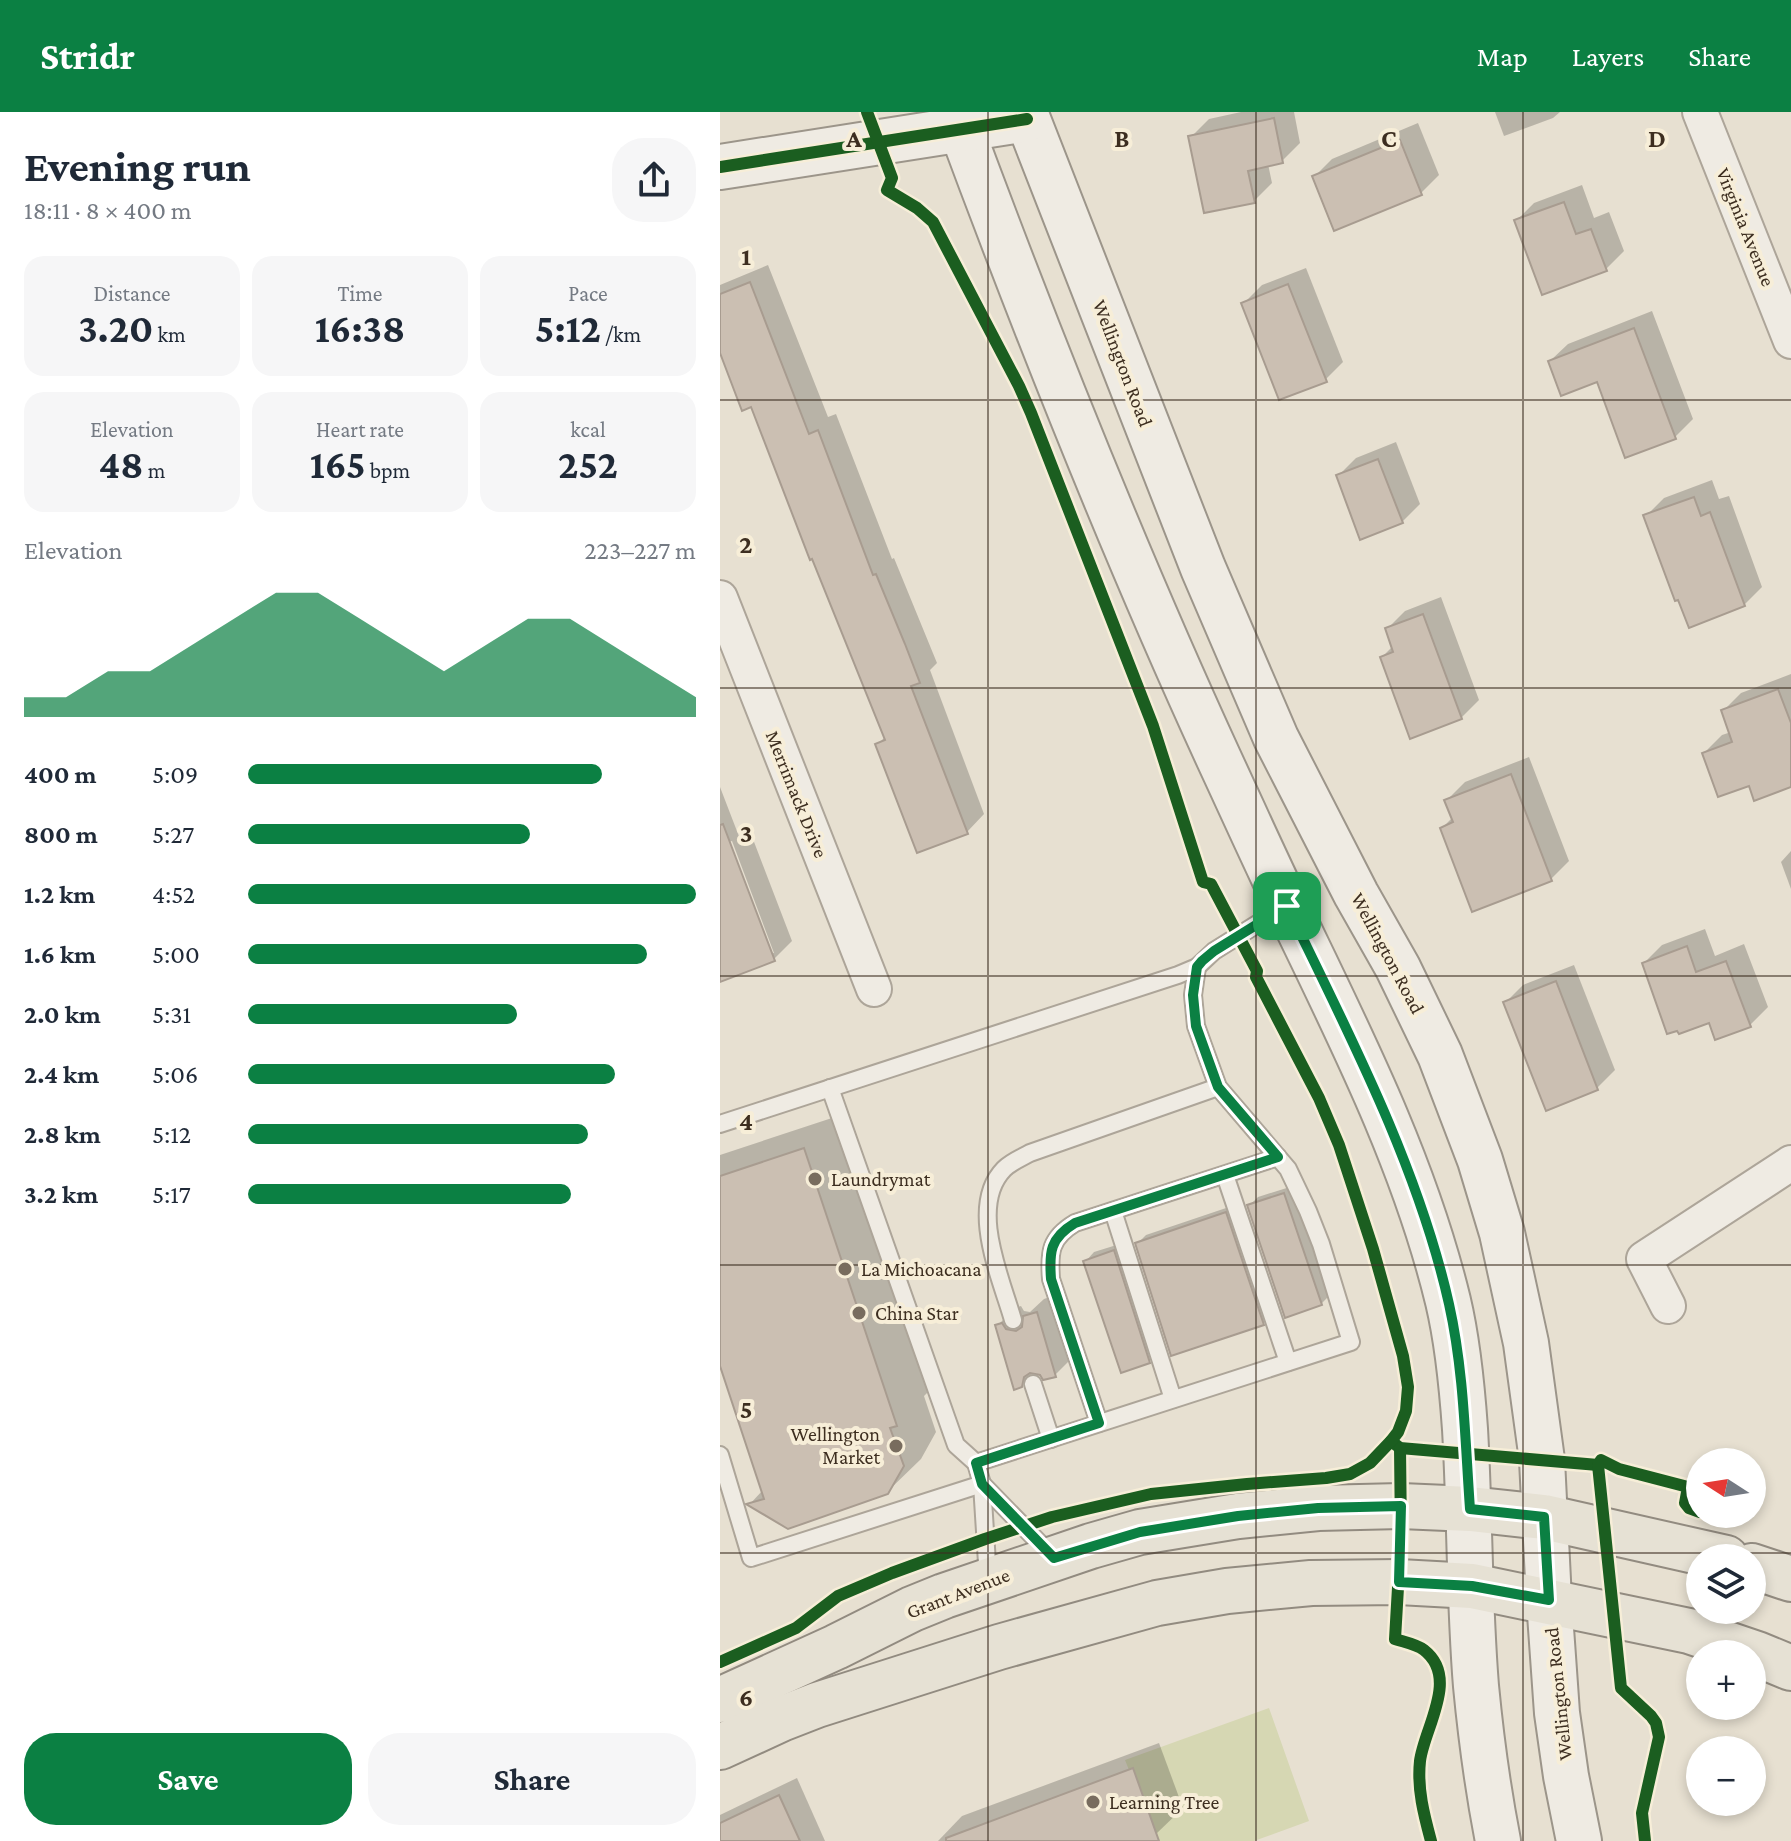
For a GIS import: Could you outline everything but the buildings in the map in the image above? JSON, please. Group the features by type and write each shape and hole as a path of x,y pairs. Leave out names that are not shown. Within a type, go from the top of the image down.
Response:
{"main road":[{"path":"720,167 958,120 1026,115"},
{"name":"Wellington Road","path":"1026,115 1203,568 1276,738 1356,894 1398,968 1440,1055 1480,1160 1502,1233 1526,1343 1542,1460 1557,1713 1579,1841"},
{"path":"958,120 1012,264 1143,586 1186,687 1391,1128 1425,1221 1449,1304 1459,1366 1470,1509 1476,1684 1498,1841"},
{"name":"Grant Avenue","path":"720,1700 912,1609 988,1580 1140,1532 1238,1516 1318,1508 1401,1506 1470,1509 1544,1517 1686,1549"},
{"path":"1766,1571 1791,1579"},
{"path":"720,1747 817,1705 999,1647 1157,1603 1227,1591 1311,1583 1399,1582 1472,1586 1689,1631 1791,1668"},
{"path":"836,1647 854,1695"}],"street":[{"name":"Virginia Avenue","path":"1700,112 1791,341"},
{"name":"Merrimack Drive","path":"720,598 874,989"},
{"path":"1668,1306 1644,1259 1791,1163"}],"lane":[{"path":"720,1124 1197,967 1214,951 1287,906"},
{"path":"976,1463 1351,1342 1321,1244 1288,1169 1218,1087 1196,1026 1193,995 1197,967"},
{"path":"1013,1320 988,1234 991,1191 1005,1167 1030,1153 1218,1087"},
{"path":"830,1088 956,1445 976,1463 982,1484 988,1580"},
{"path":"1099,1423 1051,1279 1052,1244 1075,1223 1278,1157"},
{"path":"1225,1175 1288,1362"},
{"path":"1113,1211 1173,1399"},
{"path":"1033,1384 1051,1439"},
{"path":"720,1455 751,1558 982,1484"},
{"path":"982,1484 1054,1558"}],"green space":[{"path":"1269,1708 1309,1821 1254,1841 1144,1841 1157,1836 1133,1768 1129,1770 1125,1760"}],"cycle path":[{"path":"720,1662 796,1628 838,1596 892,1573 1052,1517 1151,1494 1350,1474 1370,1463 1391,1441 1406,1411 1408,1387 1403,1356 1339,1145 1319,1098 1256,977 1257,971 1211,884 1203,882 1153,726 1019,386 933,222 887,190 892,178 867,112"},
{"path":"720,167 1027,119"},
{"path":"1391,1441 1400,1448 1598,1465"},
{"path":"1400,1448 1401,1536 1395,1639 1424,1650 1434,1661 1439,1675 1437,1704 1419,1771 1431,1841"},
{"path":"1645,1841 1642,1813 1659,1737 1651,1716 1621,1688 1598,1465 1601,1460 1619,1469 1686,1486"},
{"path":"1686,1498 1686,1504"}],"place":[{"name":"Laundrymat","path":"815,1179"},
{"name":"La Michoacana","path":"845,1269"},
{"name":"China Star","path":"859,1313"},
{"name":"Wellington Market","path":"896,1446"},
{"name":"Learning Tree","path":"1093,1802"}],"route":[{"path":"1287,906 1391,1128 1425,1221 1449,1304 1461,1382 1470,1509 1544,1517 1549,1600 1472,1586 1399,1582 1401,1506 1318,1508 1238,1516 1140,1532 1054,1558 982,1484 976,1463 1099,1423 1051,1279 1052,1244 1064,1230 1075,1223 1278,1157 1218,1087 1196,1026 1193,995 1197,967 1202,961 1287,906"}]}
